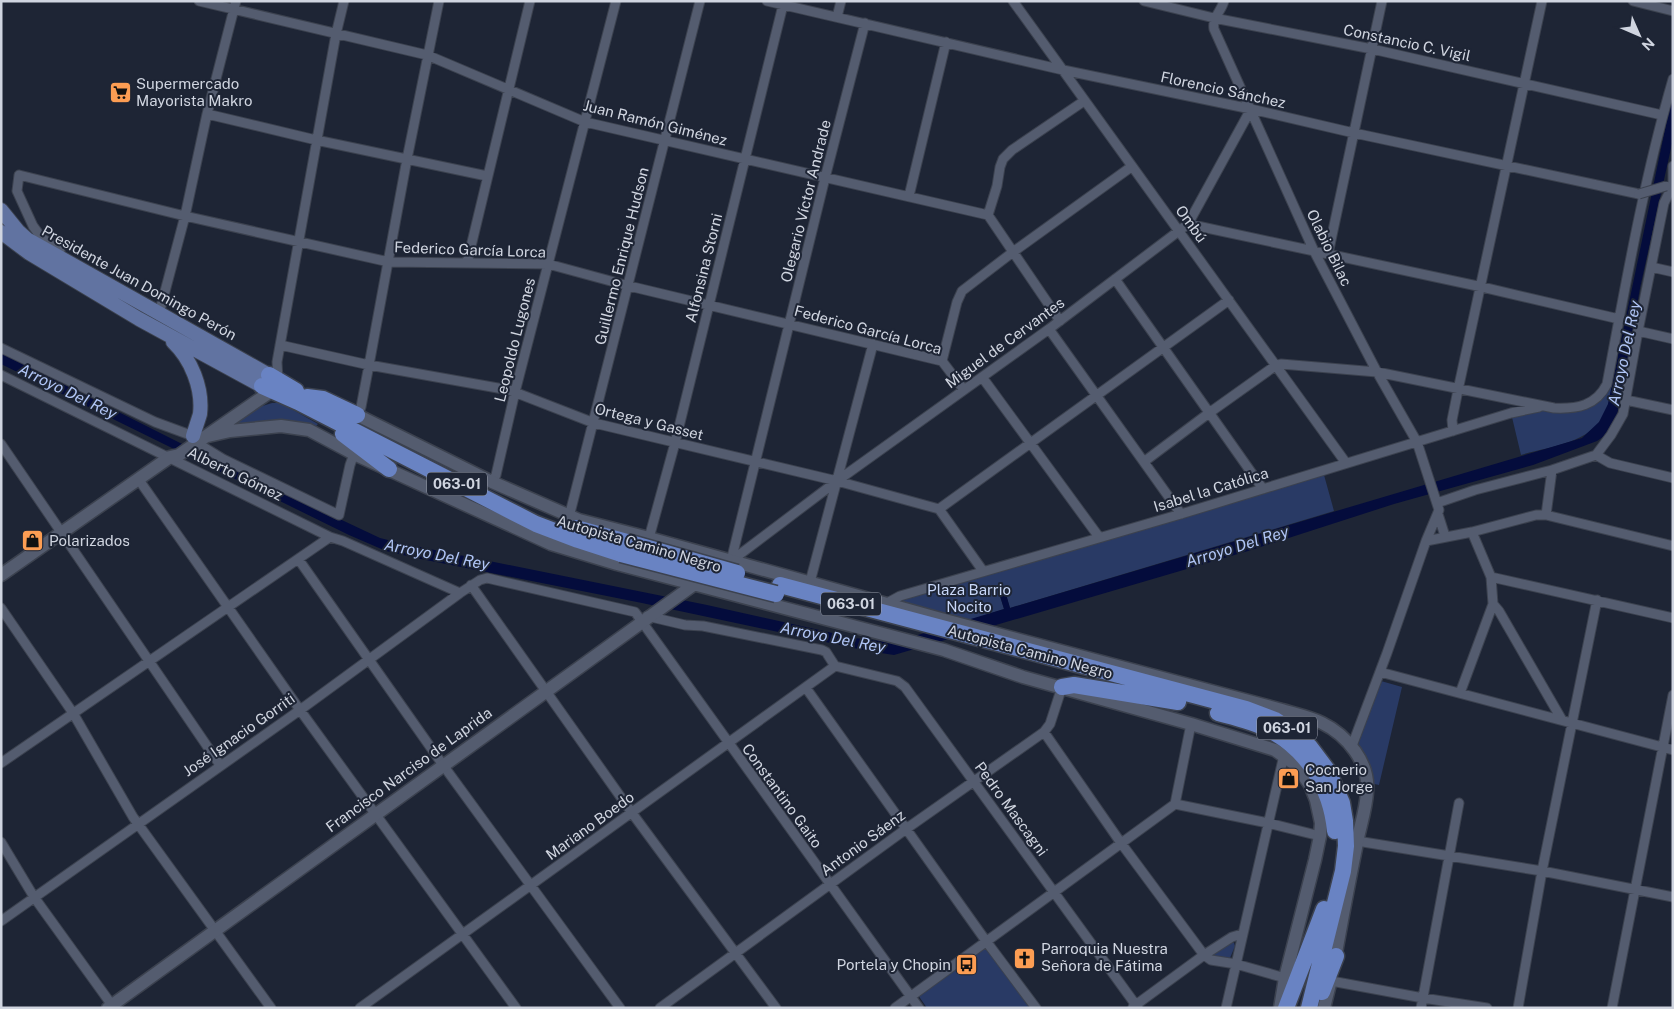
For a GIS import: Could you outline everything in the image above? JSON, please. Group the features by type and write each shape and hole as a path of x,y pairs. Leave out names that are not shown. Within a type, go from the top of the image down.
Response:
{"highway":[{"name":"Autopista Camino Negro","path":"272,379 302,399 536,524 569,537 624,548 778,590 910,630 995,643 1246,709 1275,720 1310,747 1320,758 1335,783 1342,803 1345,821 1346,846 1343,871 1309,1008"},
{"path":"302,399 323,399 357,415"},
{"path":"302,399 389,469"},
{"name":"Autopista Camino Negro","path":"995,643 1178,702 1252,722 1267,729 1298,751 1313,768 1329,801 1335,830 1332,876 1300,1008"},
{"path":"1062,688 1074,685 1178,702"},
{"path":"1286,1008 1324,909"},
{"path":"1316,1008 1336,956"}],"main road":[{"name":"Presidente Juan Domingo Perón","path":"1,210 27,239 272,379"},
{"name":"Presidente Juan Domingo Perón","path":"1,232 29,253 165,334 272,379"},
{"path":"165,334 185,356 197,382 200,397 200,414 195,440"}],"street":[{"name":"Juan Ramón Giménez","path":"199,1 235,5 336,34 427,55 585,122 988,215"},
{"path":"1,576 195,440 272,379 280,345 297,242 336,34 344,1"},
{"path":"439,1 407,159 361,407 357,415 492,482 569,517 941,619 995,643 1314,719 1328,726 1352,746 1368,782 1366,803 1324,1008"},
{"path":"467,263 530,1"},
{"name":"Leopoldo Lugones","path":"492,482 496,475 515,392 616,1"},
{"name":"Guillermo Enrique Hudson","path":"569,517 700,1"},
{"name":"Florencio Sánchez","path":"767,1 1063,70 1251,109 1506,167 1639,194 1671,185"},
{"path":"837,17 841,1"},
{"name":"Ombú","path":"1013,1 1346,464"},
{"name":"Constancio C. Vigil","path":"1144,1 1214,18 1372,49 1524,82 1662,115"},
{"path":"1214,18 1224,1"},
{"path":"1328,254 1382,1"},
{"path":"1452,431 1452,420 1458,390 1482,287 1542,1"},
{"path":"1633,1 1673,11"},
{"path":"159,314 185,216 207,114 235,5"},
{"name":"Alfonsina Storni","path":"649,538 675,443 783,5"},
{"name":"Olabio Bilac","path":"1214,18 1214,29 1314,251 1377,372 1417,442 1437,502 1438,514 1445,536"},
{"name":"Olegario Víctor Andrade","path":"731,560 825,178 866,23"},
{"path":"909,196 946,42"},
{"path":"1144,461 1275,366 1285,364 1377,372 1544,406 1569,409 1591,403 1600,395 1607,384 1641,204 1662,115 1673,79"},
{"path":"1060,321 988,215 1003,159 1012,150 1084,101"},
{"name":"Miguel de Cervantes","path":"731,560 837,481 1049,330 1188,224 1251,109"},
{"path":"207,114 316,140 488,176"},
{"path":"1437,502 1552,470 1596,455 1617,425 1626,400 1638,331 1664,203 1671,185 1673,166"},
{"path":"942,361 959,296 971,284 1012,252 1131,167"},
{"name":"Federico García Lorca","path":"92,276 37,232 17,191 19,175 185,216 389,262 548,264 629,286 942,361 964,390"},
{"path":"1188,224 1482,287 1620,319"},
{"path":"1651,267 1673,272"},
{"path":"1115,279 1264,489"},
{"path":"983,571 938,509 1228,300"},
{"path":"1049,330 1182,514"},
{"path":"1638,331 1673,340"},
{"path":"810,582 873,344"},
{"name":"Ortega y Gasset","path":"280,345 369,365 515,392 594,424 837,481 938,509"},
{"path":"1,348 195,440 223,459 340,515 354,454"},
{"path":"982,377 1099,537"},
{"name":"Alberto Gómez","path":"4,379 173,455 330,537 460,593"},
{"path":"1626,400 1673,410"},
{"name":"Isabel la Católica","path":"887,604 900,596 1182,514 1511,413 1544,406"},
{"path":"195,440 230,431 281,426 313,432 354,454 551,544 618,564 695,583 910,630 944,650 1023,677 1191,724 1263,746 1284,755 1296,765 1310,785 1320,813 1320,836 1285,978 1280,1008"},
{"path":"1,444 220,765"},
{"path":"1596,455 1610,463 1673,478"},
{"path":"1546,515 1552,470"},
{"path":"139,480 300,710 516,1008"},
{"path":"1352,746 1426,541 1438,514"},
{"path":"1426,541 1472,532 1536,515 1546,515 1673,546"},
{"path":"1460,693 1493,604 1491,577 1472,532"},
{"path":"1,763 330,537"},
{"path":"299,560 443,766 620,1008"},
{"name":"Francisco Narciso de Laprida","path":"112,1007 651,617 695,583 731,560"},
{"path":"1491,577 1673,618"},
{"name":"José Ignacio Gorriti","path":"1,920 300,710 480,580 494,579 634,612"},
{"path":"471,585 632,813 776,1008"},
{"path":"1518,1008 1542,871 1598,600"},
{"path":"1493,604 1499,611 1562,720"},
{"path":"1,608 73,714 138,824 214,932 271,1008"},
{"name":"Constantino Gaito","path":"634,612 651,617 728,744 919,1008"},
{"path":"651,617 822,650 826,652 835,666"},
{"name":"Mariano Boedo","path":"360,1008 835,666"},
{"name":"Pedro Mascagni","path":"835,666 898,681 905,687 1135,1007"},
{"path":"1380,672 1673,750"},
{"path":"806,688 1036,1008"},
{"name":"Antonio Sáenz","path":"660,1008 829,884 1044,732 1050,724 1062,688"},
{"path":"1612,1008 1673,696"},
{"path":"895,1008 1175,804 1191,724"},
{"path":"1044,732 1121,843 1204,955 1210,960 1236,964 1285,978"},
{"path":"1226,1008 1284,755"},
{"path":"1421,1008 1460,803"},
{"path":"1175,804 1320,836"},
{"path":"1357,841 1542,871 1673,897"},
{"path":"1,842 34,897 112,1007"},
{"path":"1135,1007 1204,955 1232,937 1242,934"},
{"path":"1331,981 1487,1008"}],"green space":[{"path":"1607,384 1612,386 1605,413 1590,431 1568,442 1521,455 1511,413 1535,408 1580,407"},
{"path":"272,403 281,403 318,424 315,427 269,421 228,425 256,408"},
{"name":"Plaza Barrio Nocito","path":"1324,475 1334,511 1010,608 1006,595 1000,596 1004,609 970,620 907,605 901,600 904,597"},
{"path":"1381,681 1402,687 1379,785 1370,783 1357,747"},
{"path":"1230,942 1234,943 1235,946 1230,958 1214,957 1212,954"},
{"path":"986,946 1030,1008 927,1008 918,995"}],"water":[{"name":"Arroyo Del Rey","path":"1673,91 1673,139 1640,288 1616,420 1609,433 1597,441 1533,465 1394,504 1248,551 894,655 386,551 349,535 1,364 1,353 208,457 380,538 707,605 855,638 887,642 898,641 1004,609 1000,596 1006,594 1010,608 1582,438 1599,422 1608,404"}],"place":[{"name":"Supermercado Mayorista Makro","path":"120,93"},
{"name":"Polarizados","path":"33,541"},
{"name":"Cocnerio San Jorge","path":"1289,779"},
{"name":"Parroquia Nuestra Señora de Fátima","path":"1025,958"},
{"name":"Portela y Chopin","path":"967,965"}]}
